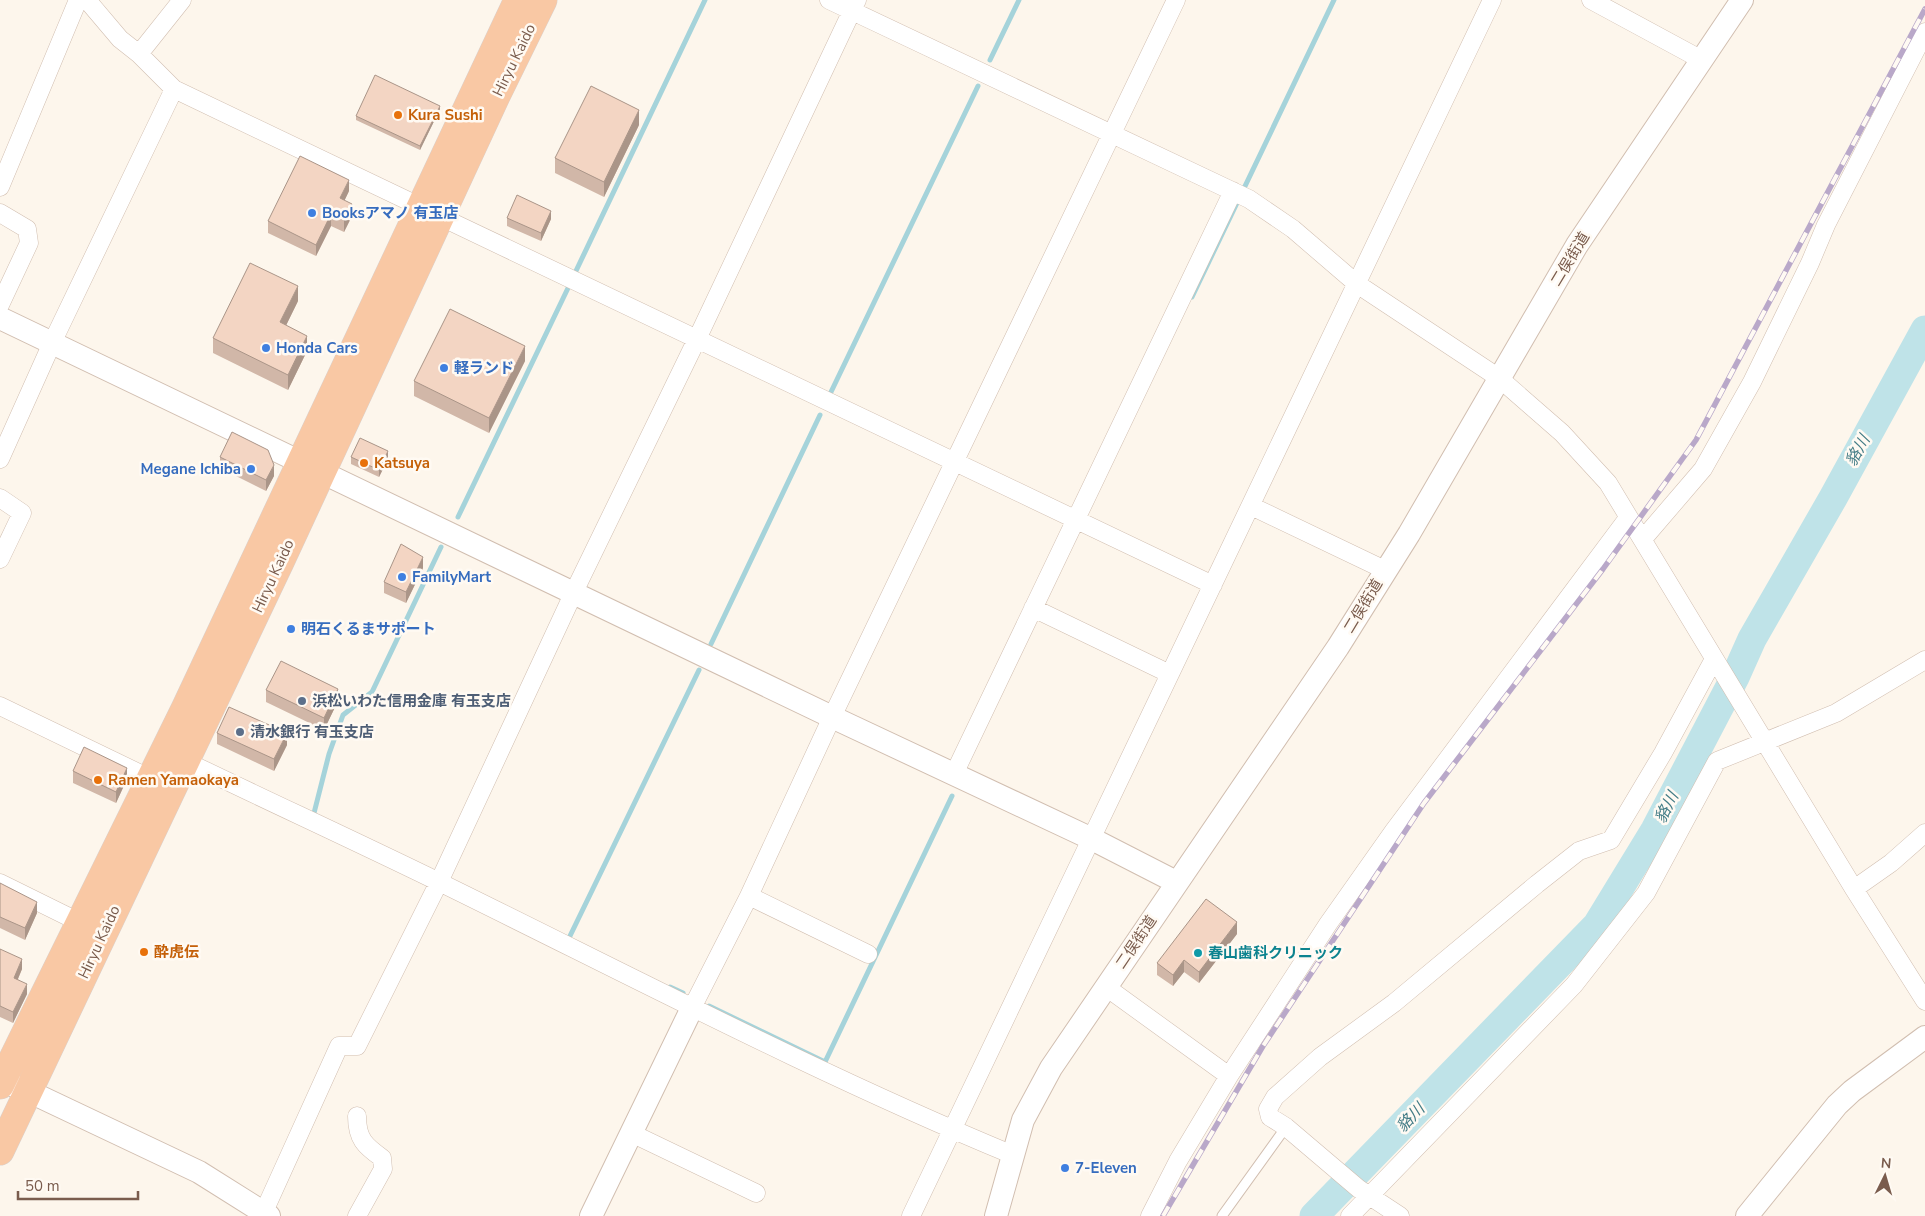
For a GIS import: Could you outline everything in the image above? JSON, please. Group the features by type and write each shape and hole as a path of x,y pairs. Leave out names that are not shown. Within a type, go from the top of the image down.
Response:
{"highway":[{"name":"Hiryu Kaido","path":"0,1083 79,922 310,467 431,212 518,0"},
{"name":"Hiryu Kaido","path":"431,212 496,96 543,0"},
{"name":"Hiryu Kaido","path":"0,1151 185,761 310,467"}],"street":[{"path":"0,187 78,0"},
{"path":"87,0 120,39 139,54 174,88 1213,585"},
{"path":"139,54 182,0"},
{"path":"829,0 854,5 1239,194 1293,229 1357,284 1499,378 1535,407 1591,462 1608,483 1854,889 1925,1002"},
{"path":"591,1216 692,1008 749,896 953,462 1176,0"},
{"path":"911,1216 1492,0"},
{"path":"1592,0 1702,60"},
{"name":"二俣街道","path":"996,1216 1023,1120 1051,1068 1176,882 1311,687 1409,534 1577,245 1742,0"},
{"path":"0,1083 28,1091 199,1172 265,1215 339,1046 357,1046 439,882 574,592 697,339 854,5"},
{"path":"1643,539 1703,469 1752,382 1810,263 1826,225 1925,32"},
{"path":"0,459 52,343 174,88"},
{"path":"954,774 1075,520 1239,194"},
{"path":"0,213 27,229 29,243 0,305"},
{"path":"0,318 832,717 1092,839 1176,882"},
{"path":"0,498 22,513 0,559"},
{"path":"1251,506 1385,570"},
{"path":"1150,1216 1178,1161 1229,1076 1328,924 1388,840 1628,518"},
{"path":"1033,609 1170,674"},
{"path":"1400,1216 1338,1171 1270,1117 1268,1109 1275,1097 1320,1058 1394,1003 1579,851 1611,840 1658,761 1714,659"},
{"path":"1350,1216 1365,1191 1574,985 1646,893 1718,761 1836,713 1925,660"},
{"path":"0,706 151,779"},
{"path":"185,761 439,882 692,1008 951,1129 1014,1155"},
{"path":"1854,889 1891,863 1925,833"},
{"path":"0,883 79,922"},
{"path":"749,896 868,954"},
{"path":"1106,987 1229,1076"},
{"path":"1747,1216 1837,1105 1852,1091 1925,1036"},
{"path":"357,1116 357,1125 364,1144 382,1158 384,1169 357,1216"},
{"path":"631,1134 756,1193"}],"lane":[{"path":"1222,1216 1286,1128"}],"building":[{"name":"Kura Sushi","path":"375,75 440,106 420,146 356,116"},
{"path":"591,86 639,110 604,182 555,158"},
{"name":"Booksアマノ 有玉店","path":"300,156 349,180 340,198 352,204 344,220 331,214 316,245 268,221"},
{"path":"517,195 551,211 541,233 507,218"},
{"path":"250,263 298,286 280,322 307,336 288,375 213,338"},
{"path":"450,309 525,346 489,418 414,381"},
{"path":"232,432 268,450 274,465 266,480 220,457"},
{"path":"360,438 388,451 379,470 351,457"},
{"path":"401,544 423,557 406,592 384,582"},
{"name":"浜松いわた信用金庫 有玉支店","path":"281,661 338,689 324,718 266,690"},
{"path":"229,707 287,733 274,759 217,733"},
{"path":"84,747 127,768 116,792 73,771"},
{"path":"0,883 37,902 25,928 0,917"},
{"name":"春山歯科クリニック","path":"1206,899 1237,922 1199,972 1184,960 1173,975 1157,963"},
{"path":"0,949 22,959 14,978 27,984 13,1012 0,1006"}],"waterway":[{"path":"575,273 705,0"},
{"path":"990,60 1019,0"},
{"path":"1192,297 1334,0"},
{"path":"831,392 978,86"},
{"path":"458,517 569,286"},
{"name":"貉川","path":"1314,1216 1597,925 1655,830 1735,677 1752,639 1833,498 1925,330"},
{"path":"711,644 820,415"},
{"path":"313,817 329,754 343,715 372,692 441,547"},
{"path":"569,938 699,670"},
{"path":"709,1006 825,1062 952,796"},
{"path":"670,987 683,993"}],"railway":[{"path":"1163,1216 1263,1046 1424,803 1603,569 1696,440 1925,9"}],"place":[{"name":"Kura Sushi","path":"398,115"},
{"name":"Booksアマノ 有玉店","path":"312,213"},
{"name":"Honda Cars","path":"266,348"},
{"name":"軽ランド","path":"444,368"},
{"name":"Katsuya","path":"364,463"},
{"name":"Megane Ichiba","path":"251,469"},
{"name":"FamilyMart","path":"402,577"},
{"name":"明石くるまサポート","path":"291,629"},
{"name":"浜松いわた信用金庫 有玉支店","path":"302,701"},
{"name":"清水銀行 有玉支店","path":"240,732"},
{"name":"Ramen Yamaokaya","path":"98,780"},
{"name":"酔虎伝","path":"144,952"},
{"name":"春山歯科クリニック","path":"1198,953"},
{"name":"7-Eleven","path":"1065,1168"}]}
